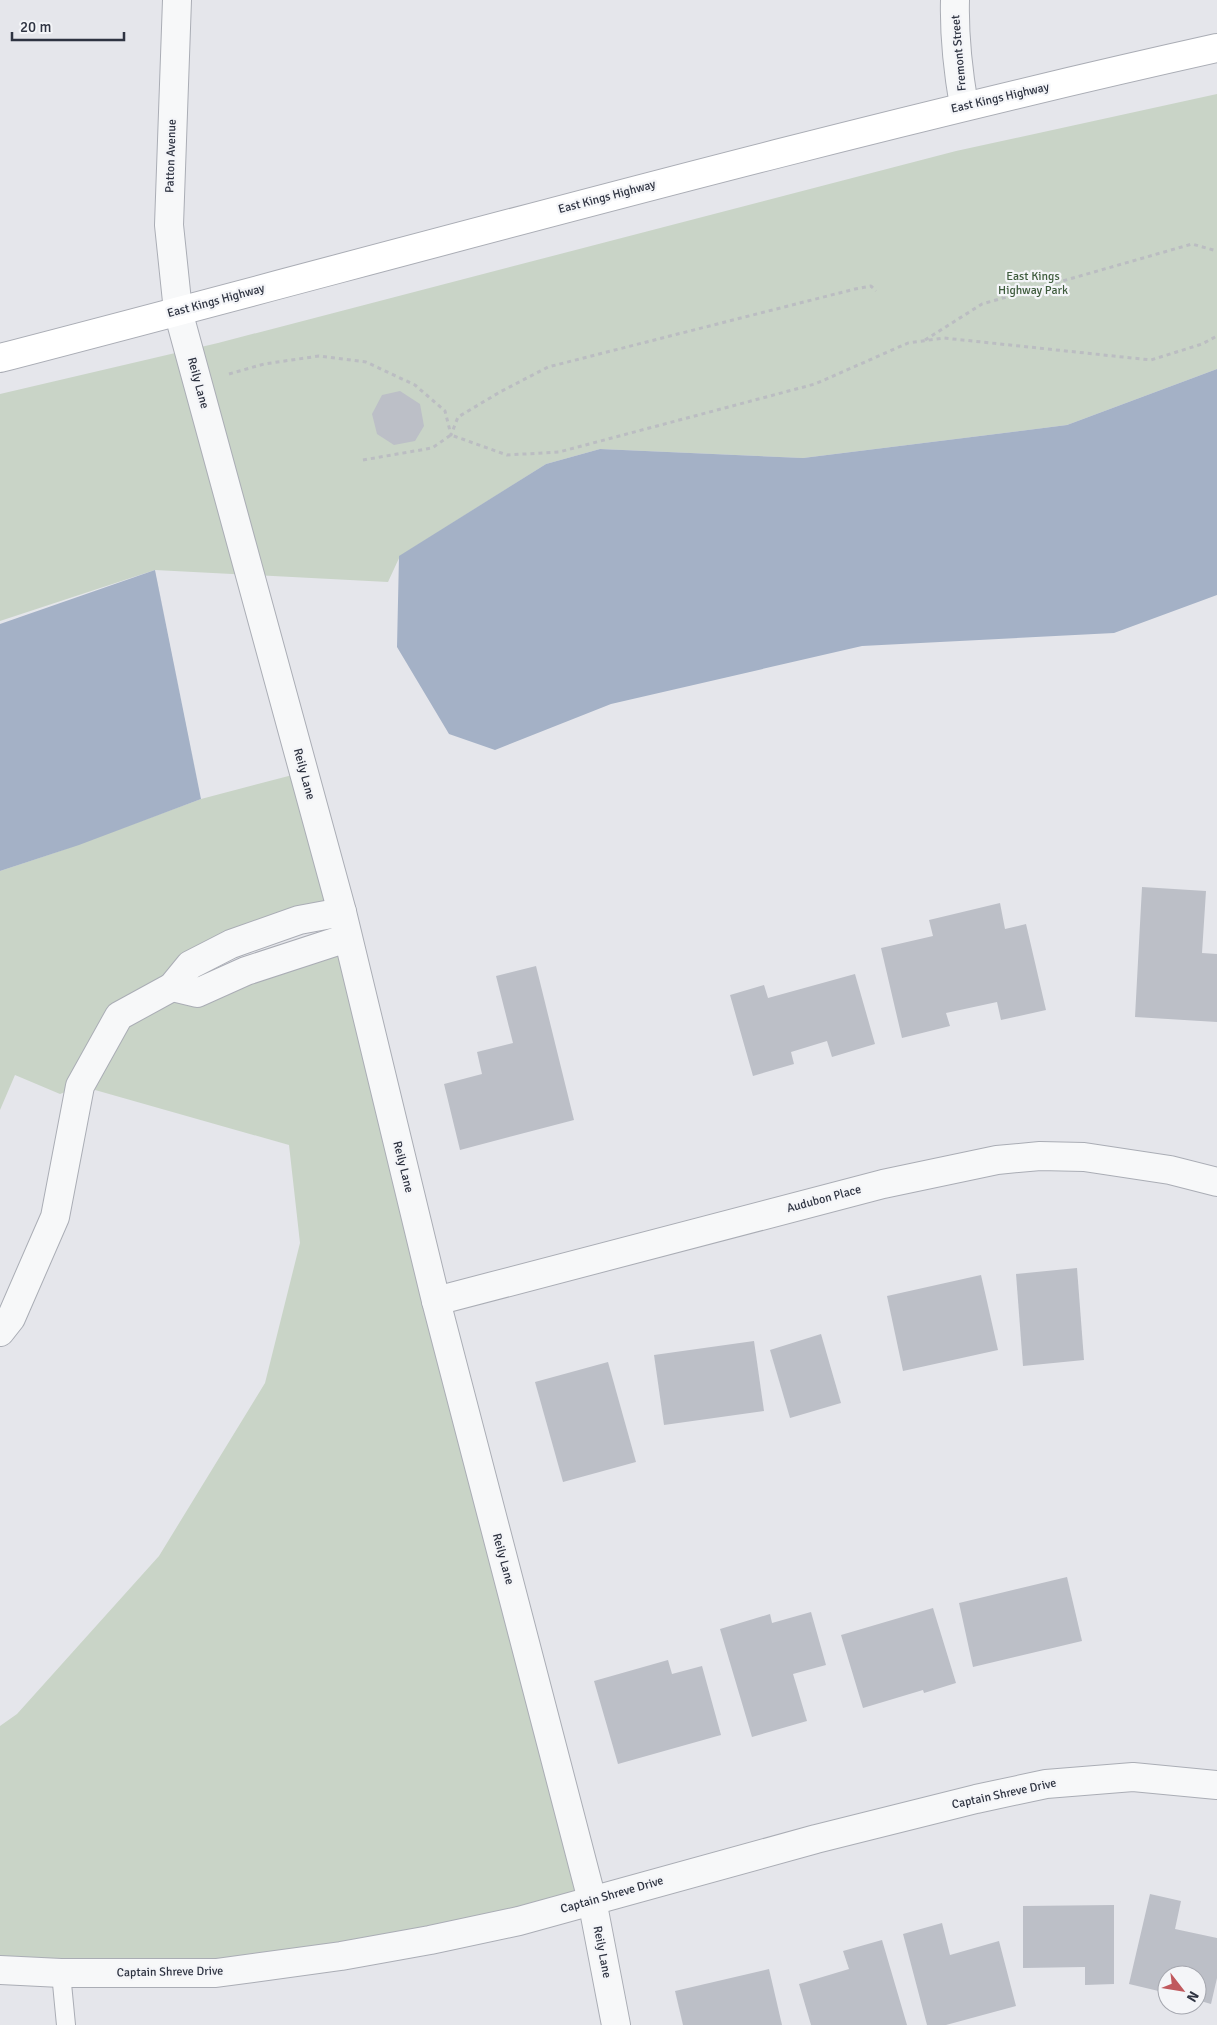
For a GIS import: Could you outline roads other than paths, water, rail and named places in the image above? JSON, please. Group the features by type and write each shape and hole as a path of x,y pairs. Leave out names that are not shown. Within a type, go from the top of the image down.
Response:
{"main road":[{"name":"East Kings Highway","path":"0,358 776,152 964,106 1217,48"}],"street":[{"name":"Patton Avenue","path":"177,0 169,225 178,312"},
{"name":"Fremont Street","path":"955,0 954,27 964,106"},
{"name":"Reily Lane","path":"178,312 344,925 436,1301 592,1900 616,2025"},
{"path":"0,1332 11,1318 55,1217 80,1086 119,1016 172,988 190,965 231,944 299,920 344,925"},
{"name":"Audubon Place","path":"436,1301 883,1184 997,1160 1040,1156 1084,1158 1170,1170 1217,1182"},
{"name":"Captain Shreve Drive","path":"0,1970 61,1973 216,1972 341,1956 519,1921 816,1839 966,1801 1046,1784 1132,1777 1217,1785"}],"lane":[{"path":"61,1973 66,2025"}],"water":[{"path":"1217,369 1217,595 1114,633 862,646 611,704 495,750 449,734 397,647 399,556 546,464 600,449 803,458 1067,425"},
{"path":"155,570 201,799 79,845 0,871 0,624"}],"park label":[{"name":"East Kings Highway Park","path":"1033,283"}]}
